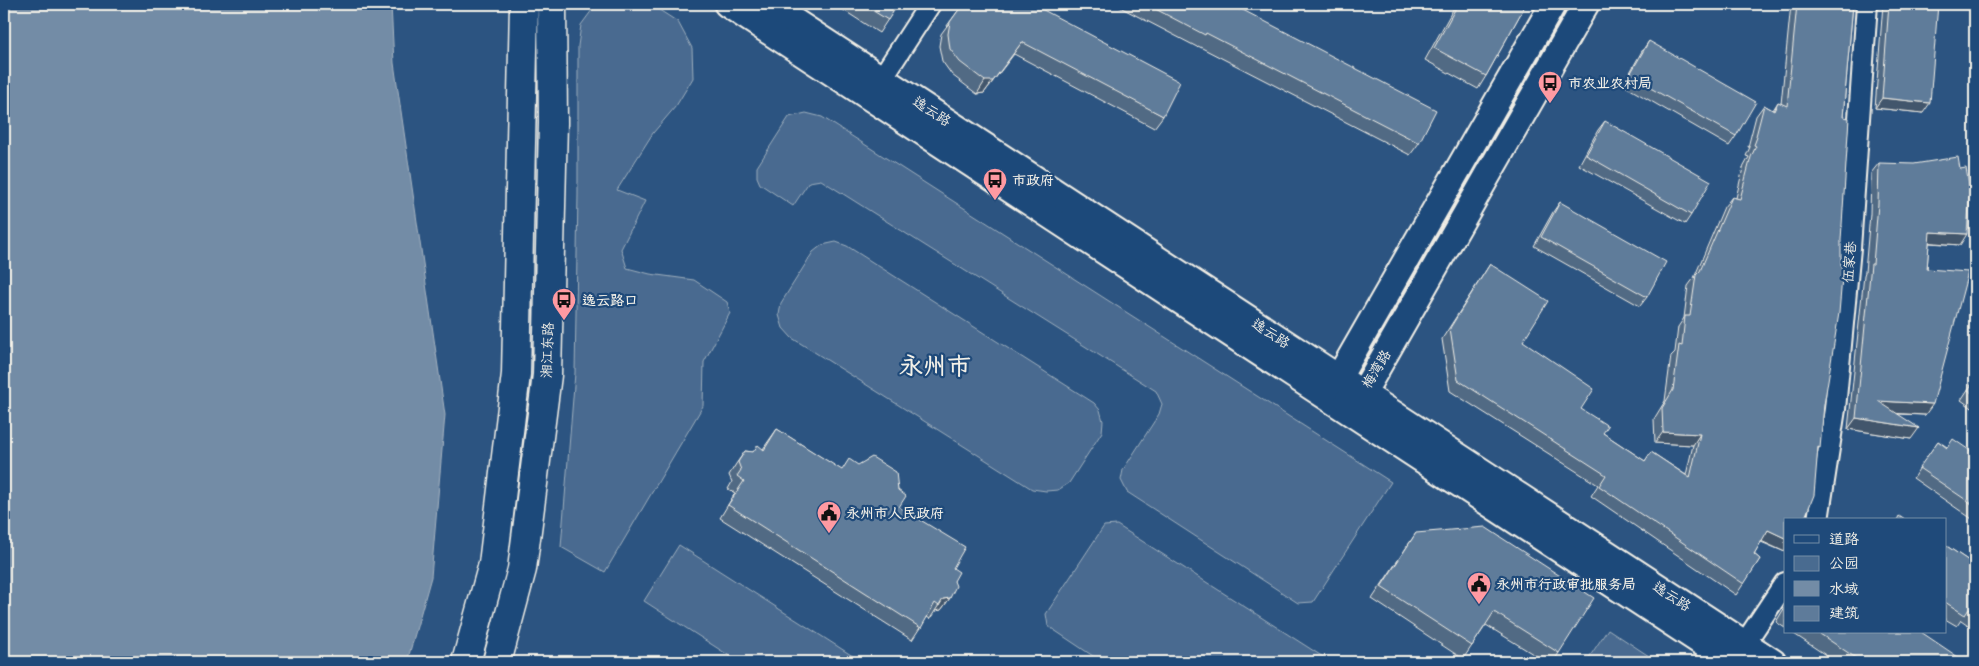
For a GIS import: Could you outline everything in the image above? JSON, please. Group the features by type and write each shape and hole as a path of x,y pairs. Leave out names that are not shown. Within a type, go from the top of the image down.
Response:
{"main road":[{"path":"466,662 493,564 516,374 524,4"},
{"name":"湘江东路","path":"497,662 522,569 547,375 553,123 552,4"}],"street":[{"name":"逸云路","path":"727,4 1339,405 1738,653 1774,662"},
{"name":"逸云路","path":"768,4 1339,377 1738,653"},
{"path":"882,78 930,4"},
{"name":"梅湾路","path":"1553,4 1339,377 1339,405 1362,393 1586,4"},
{"name":"伍家巷","path":"1818,518 1834,409 1849,258 1867,4"},
{"path":"1738,653 1784,584"}],"green space":[{"path":"598,4 650,4 678,22 692,48 693,78 676,106 653,133 617,190 645,201 621,249 627,268 650,274 694,280 727,302 730,313 704,362 703,406 605,572 561,547 575,373 578,46 581,25"},
{"path":"806,113 822,117 1391,482 1313,602 1298,603 1127,492 1121,480 1123,470 1159,414 1162,404 1156,391 821,180 809,182 793,206 760,184 757,177 757,167 789,117"},
{"path":"836,242 847,246 1094,403 1100,410 1103,421 1102,432 1069,483 1058,490 1032,489 792,338 783,328 779,315 781,303 813,252 822,245"},
{"path":"1117,525 1331,662 1102,662 1048,626 1046,614 1104,526"},
{"path":"679,545 862,662 739,662 644,601"},
{"path":"1608,629 1658,662 1586,662"}],"water":[{"path":"4,4 391,4 394,63 445,415 431,577 407,662 4,662"}],"building":[{"path":"862,4 898,4 888,20"},
{"path":"963,4 1032,4 1180,82 1163,116 1022,42 993,81 985,81 960,62 950,49 948,34 950,22"},
{"path":"1146,4 1228,4 1436,110 1419,143"},
{"path":"1458,4 1526,4 1486,76 1434,48"},
{"path":"1797,4 1853,4 1843,117 1849,118 1841,240 1841,266 1843,266 1839,313 1824,405 1820,448 1818,447 1814,495 1805,518 1784,518 1784,538 1768,530 1754,554 1760,559 1744,584 1599,486 1606,475 1458,380 1450,328 1490,264 1548,301 1523,341 1594,389 1581,409 1608,426 1603,433 1645,461 1651,452 1690,478 1700,434 1663,432 1662,408 1673,390 1679,345 1682,346 1685,316 1690,316 1696,275 1700,271 1732,197 1740,199 1751,157 1756,146 1754,145 1764,105 1774,111 1778,102 1787,106"},
{"path":"1889,4 1938,4 1930,103 1882,98"},
{"path":"1649,41 1756,102 1736,136 1629,76"},
{"path":"1605,121 1711,181 1691,215 1586,155"},
{"path":"1958,157 1960,169 1966,168 1970,191 1967,234 1930,232 1927,269 1968,272 1933,404 1878,401 1919,428 1856,418 1871,264 1873,264 1879,163 1914,164"},
{"path":"1560,202 1666,262 1647,297 1541,237"},
{"path":"1975,379 1975,395 1968,390"},
{"name":"永州市人民政府","path":"777,429 842,470 849,459 858,465 872,457 896,472 898,490 906,496 899,507 965,547 953,568 959,572 954,581 956,586 950,598 943,599 939,606 935,603 921,628 728,505 744,481 737,476 741,470 738,462 745,451 753,452 758,445 764,450"},
{"path":"1953,439 1975,454 1975,506 1919,468 1938,441 1947,448"},
{"name":"永州市行政审批服务局","path":"1485,527 1594,598 1559,653 1494,612 1472,646 1381,587 1416,533"},
{"path":"1946,546 1975,565 1975,613 1969,609 1965,615 1946,603"},
{"path":"1820,634 1924,634 1958,657 1955,662 1862,662"}],"place":[{"name":"市农业农村局","path":"1550,104"},
{"name":"市政府","path":"995,201"},
{"name":"逸云路口","path":"564,321"},
{"name":"永州市人民政府","path":"829,534"},
{"name":"永州市行政审批服务局","path":"1479,605"}],"district":[{"name":"永州市","path":"935,366"}]}
